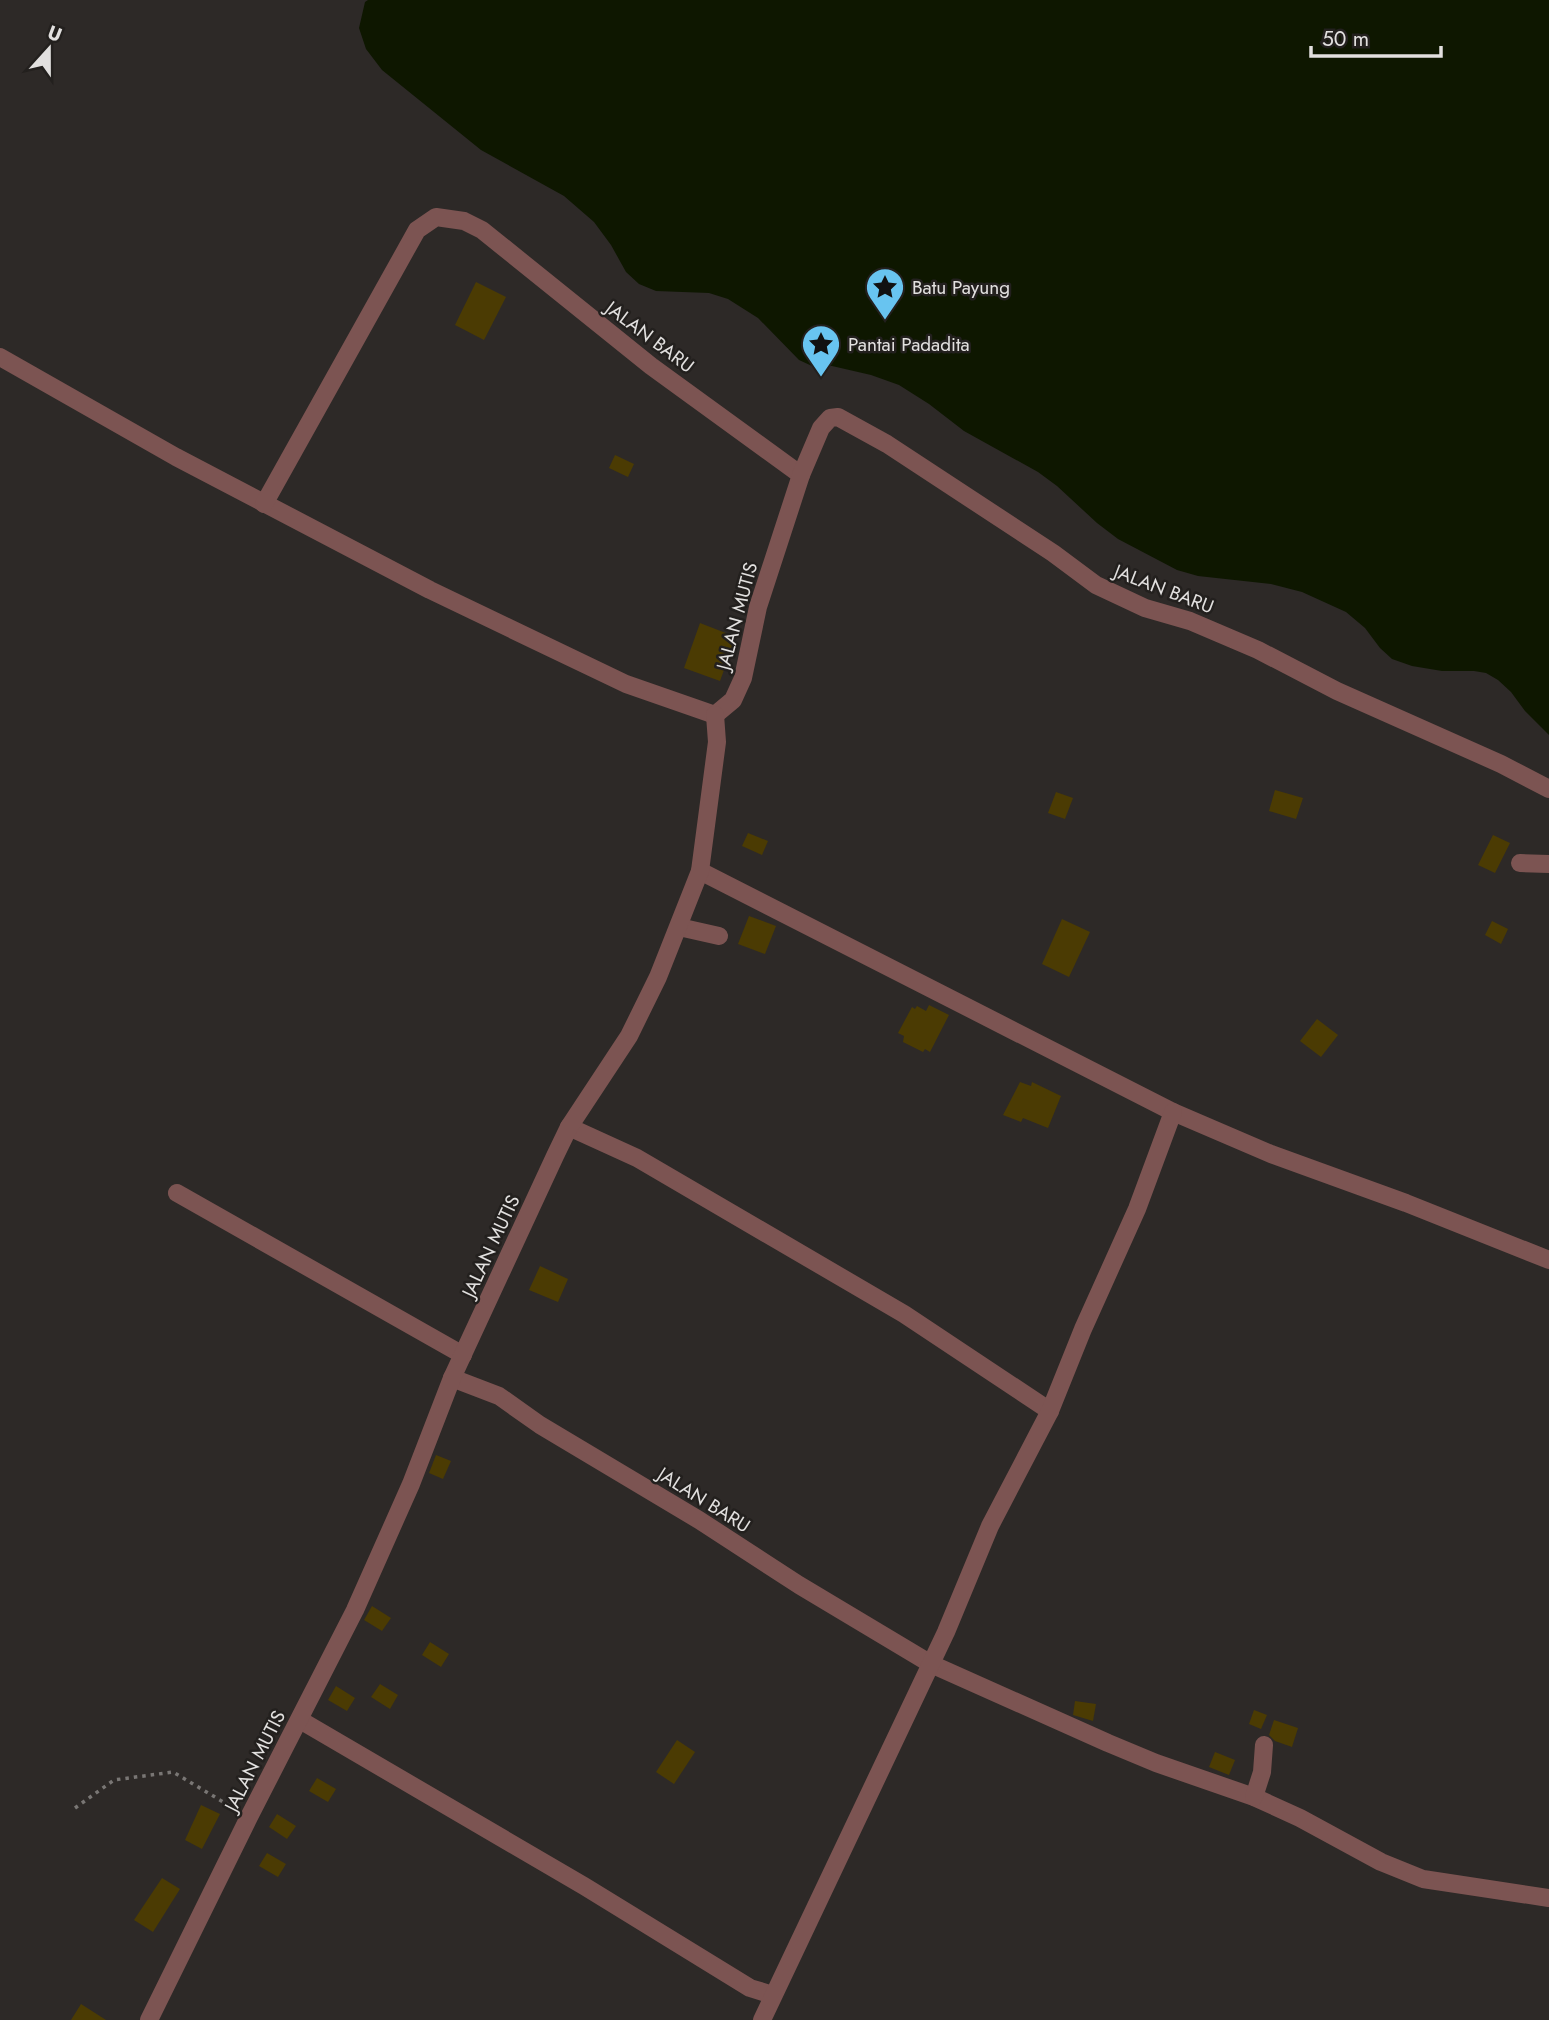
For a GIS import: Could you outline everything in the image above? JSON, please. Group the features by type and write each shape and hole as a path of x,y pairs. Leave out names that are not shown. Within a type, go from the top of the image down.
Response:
{"street":[{"name":"JALAN BARU","path":"264,504 417,230 436,217 464,221 482,230 651,366 802,475 825,421 838,417 848,421 1053,553 1096,585 1145,608 1190,621 1258,650 1336,691 1501,764 1549,789"},
{"path":"0,357 176,457 430,590 626,684 715,715"},
{"name":"JALAN MUTIS","path":"149,2020 355,1610 411,1483 452,1378 569,1128 629,1036 658,977 700,871 718,742 715,715 733,700 743,678 758,607 802,475"},
{"path":"1520,863 1549,864"},
{"path":"700,871 1172,1112 1271,1154 1406,1203 1549,1260"},
{"path":"678,928 719,936"},
{"path":"762,2020 931,1664 990,1526 1049,1411 1137,1209 1172,1112"},
{"path":"569,1128 637,1158 904,1314 1049,1411"},
{"path":"177,1193 463,1355"},
{"name":"JALAN BARU","path":"452,1378 499,1396 540,1425 931,1664 1108,1744 1254,1797 1404,1873 1423,1879 1549,1898"},
{"path":"300,1720 545,1863 750,1988 773,1995"},
{"path":"1254,1797 1262,1772 1265,1745"}],"path":[{"path":"75,1808 114,1780 173,1772 249,1817"}],"shaded area":[{"path":"1549,0 1549,735 1511,692 1486,673 1442,671 1412,666 1392,659 1365,628 1346,612 1302,592 1271,584 1198,576 1177,570 1118,539 1038,472 964,431 899,385 871,375 832,366 812,366 799,360 758,318 728,299 709,293 656,291 639,284 626,272 594,222 564,196 481,150 382,70 366,49 359,28 365,2"}],"building":[{"path":"476,282 506,297 484,340 455,325"},
{"path":"615,455 634,464 628,477 609,468"},
{"path":"700,623 736,637 720,681 684,668"},
{"path":"1275,790 1303,798 1296,819 1269,811"},
{"path":"1056,792 1073,798 1065,819 1048,813"},
{"path":"748,833 768,841 762,855 742,846"},
{"path":"1493,835 1510,843 1495,873 1478,865"},
{"path":"749,916 776,926 765,954 738,944"},
{"path":"1062,919 1090,932 1069,977 1042,964"},
{"path":"1492,921 1508,929 1501,944 1485,935"},
{"path":"929,1005 949,1015 930,1052 925,1049 923,1052 903,1042 904,1036 898,1033 912,1007 915,1009 917,1006 926,1011"},
{"path":"1317,1019 1338,1035 1321,1057 1300,1041"},
{"path":"1020,1082 1031,1086 1032,1082 1061,1096 1048,1128 1023,1118 1021,1122 1003,1115"},
{"path":"540,1266 568,1279 558,1302 529,1290"},
{"path":"436,1455 451,1461 443,1479 429,1473"},
{"path":"372,1606 391,1618 382,1631 364,1620"},
{"path":"430,1642 449,1654 441,1667 422,1655"},
{"path":"380,1684 398,1695 390,1709 371,1697"},
{"path":"336,1686 355,1698 347,1711 328,1700"},
{"path":"1075,1701 1096,1704 1093,1721 1073,1715"},
{"path":"1254,1710 1267,1715 1261,1729 1249,1724"},
{"path":"1274,1720 1298,1728 1292,1747 1275,1741 1269,1735"},
{"path":"677,1740 695,1752 674,1784 656,1772"},
{"path":"1215,1752 1235,1760 1229,1775 1209,1767"},
{"path":"317,1778 336,1789 328,1802 309,1791"},
{"path":"201,1805 220,1814 202,1849 185,1840"},
{"path":"277,1814 296,1826 287,1839 269,1827"},
{"path":"267,1853 286,1864 278,1877 259,1866"},
{"path":"162,1878 180,1889 153,1932 134,1920"},
{"path":"81,2004 106,2020 71,2020"}],"place":[{"name":"Batu Payung","path":"885,321"},
{"name":"Pantai Padadita","path":"821,378"}]}
